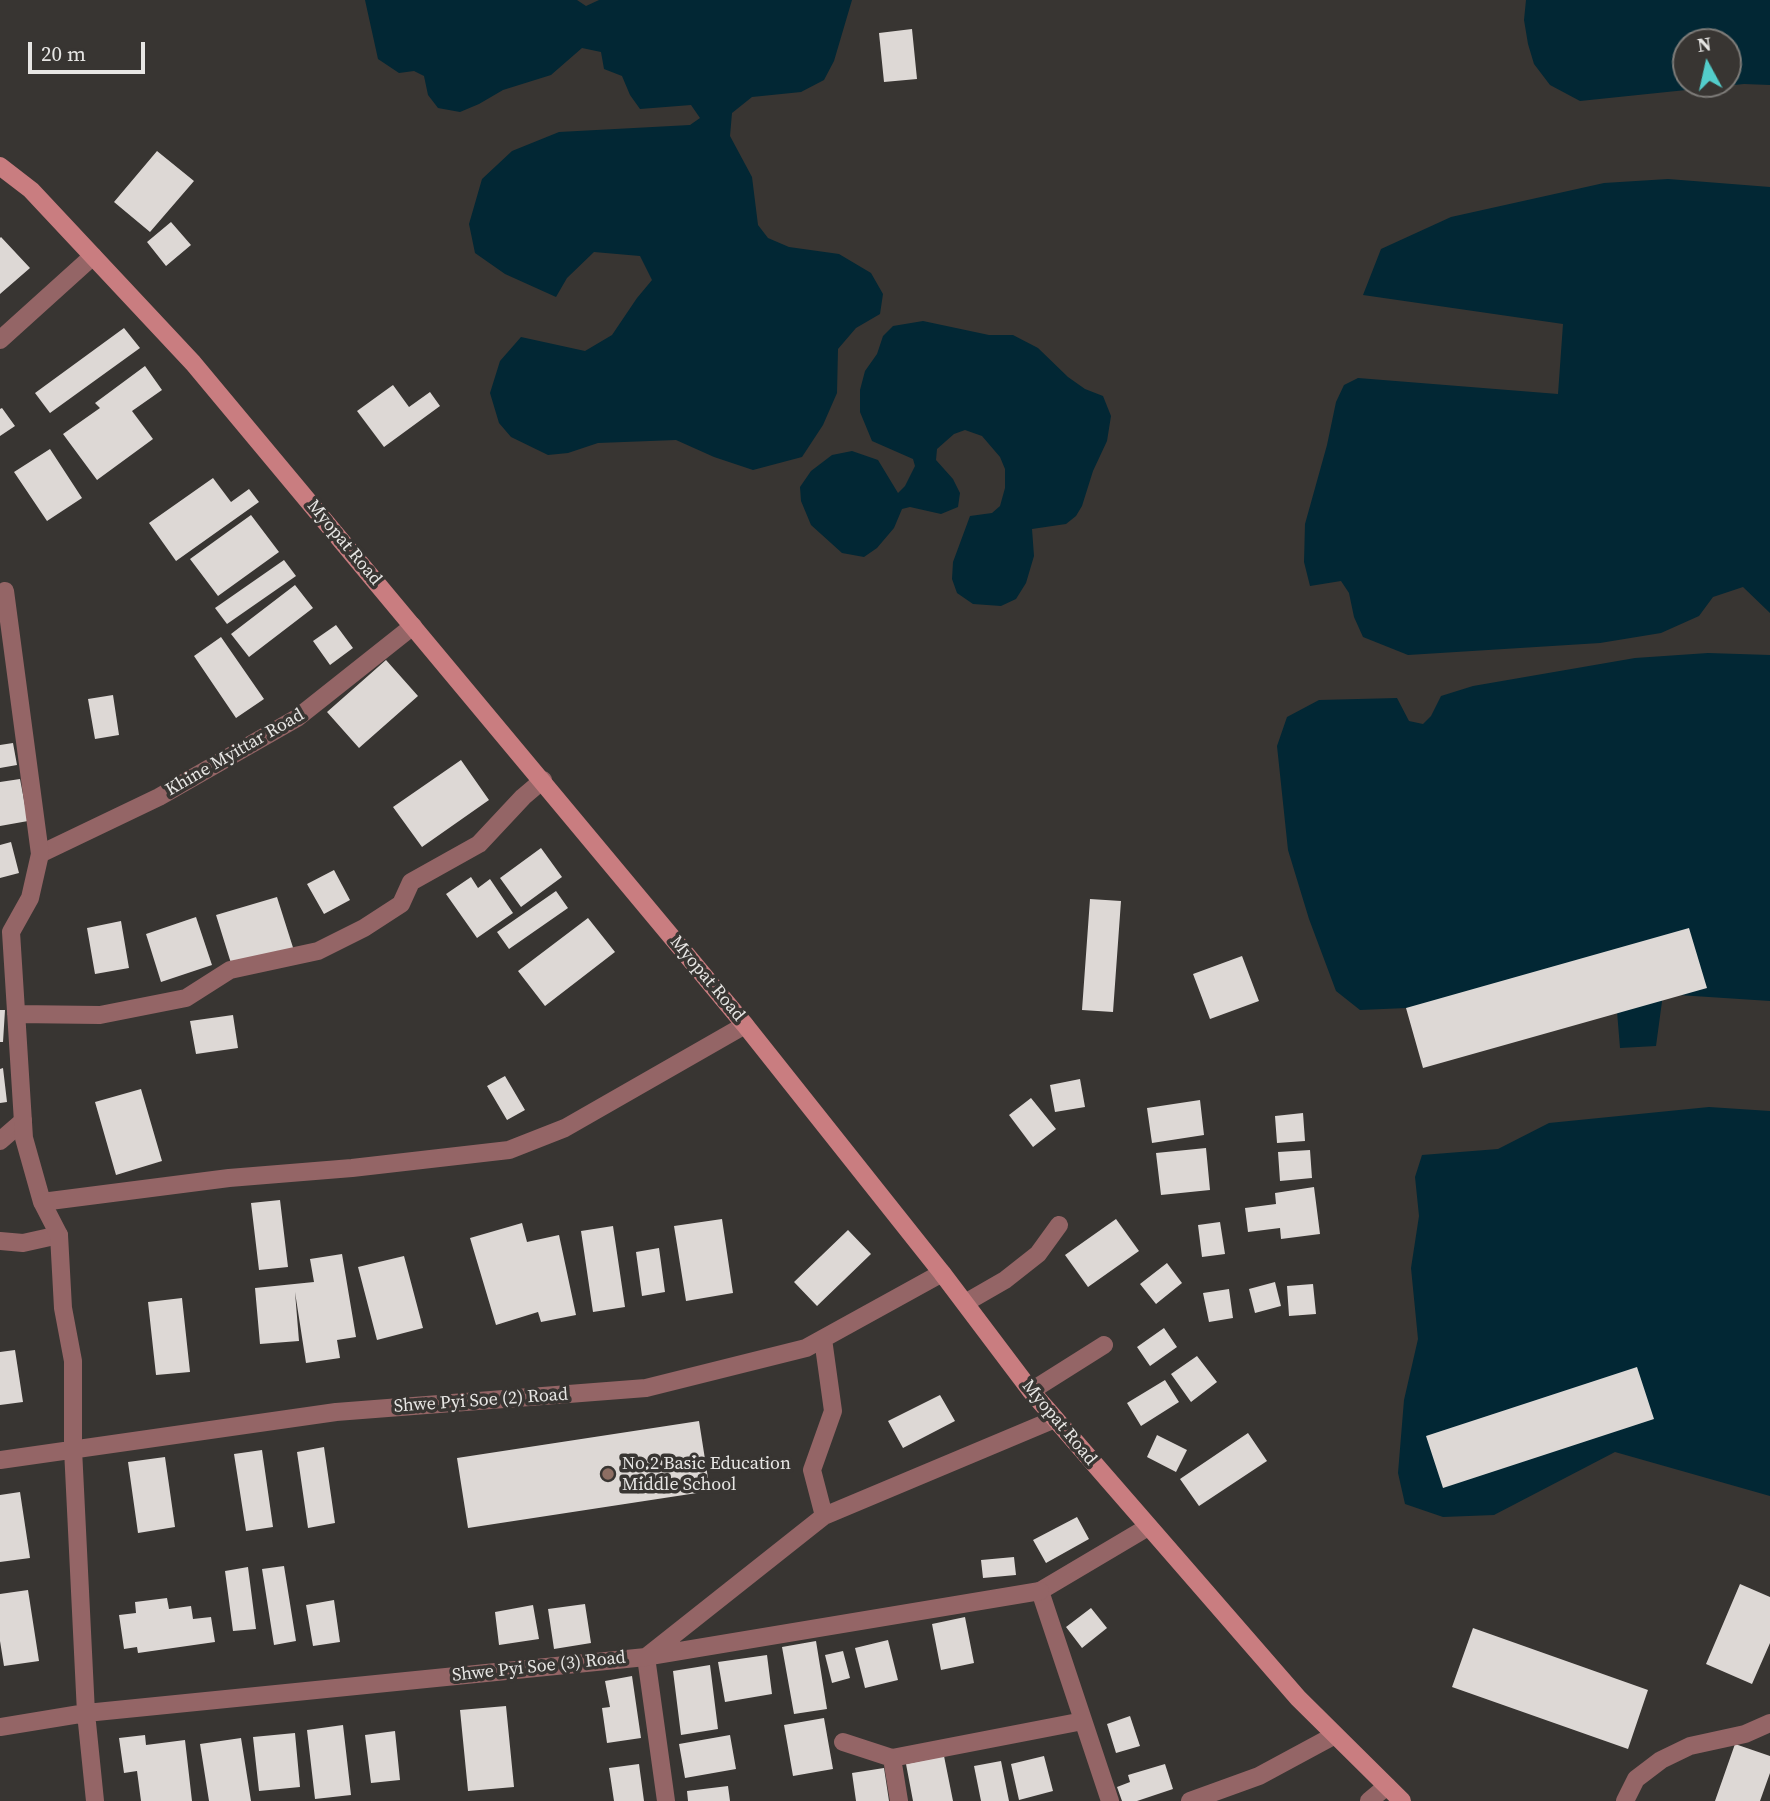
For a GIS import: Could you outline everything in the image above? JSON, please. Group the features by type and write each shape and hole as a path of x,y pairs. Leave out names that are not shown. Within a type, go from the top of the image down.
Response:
{"main road":[{"name":"Myopat Road","path":"0,166 31,190 193,363 745,1025 942,1273 1031,1391 1298,1698 1402,1801"}],"street":[{"path":"0,340 93,256"},
{"path":"5,591 40,854 30,898 11,932 24,1138 42,1202 60,1235 63,1308 73,1362 73,1449 86,1713 95,1801"},
{"name":"Khine Myittar Road","path":"40,854 159,797 297,718 413,626"},
{"path":"16,1014 100,1015 186,998 230,970 318,951 365,928 401,904 411,882 479,844 523,796 543,780"},
{"path":"42,1202 229,1178 352,1168 509,1150 565,1128 745,1025"},
{"path":"0,1141 23,1121"},
{"path":"965,1303 1005,1280 1038,1254 1059,1225"},
{"path":"0,1241 23,1243 60,1235"},
{"name":"Shwe Pyi Soe (2) Road","path":"0,1460 336,1412 646,1388 806,1348 942,1273"},
{"path":"823,1339 833,1411 812,1470 824,1516"},
{"path":"1031,1391 1104,1345"},
{"name":"Shwe Pyi Soe (3) Road","path":"0,1727 86,1713 646,1657 824,1516 1055,1419"},
{"path":"666,1801 646,1657 1040,1591 1148,1527"},
{"path":"1040,1591 1110,1801"},
{"path":"843,1742 892,1758 1083,1721"},
{"path":"1625,1801 1636,1779 1661,1760 1690,1746 1745,1734 1770,1723"},
{"path":"1190,1801 1259,1776 1335,1735"},
{"path":"892,1758 899,1801"},
{"path":"1369,1801 1387,1786"}],"water":[{"path":"365,0 577,0 586,6 599,0 852,0 834,61 824,80 801,92 752,97 732,113 730,136 752,177 758,225 768,238 789,247 839,254 871,273 883,294 880,314 856,328 838,349 837,393 823,425 802,457 753,470 676,440 598,443 568,453 548,455 511,437 499,423 490,393 500,361 521,337 585,351 612,335 652,280 640,256 594,252 567,278 556,297 505,274 475,253 469,224 482,179 512,151 559,132 690,125 700,118 691,105 640,109 622,76 604,69 601,52 582,48 551,75 503,90 460,112 438,108 428,95 424,76 414,71 399,73 378,59"},
{"path":"1526,0 1770,0 1770,85 1742,84 1742,28 1672,28 1672,91 1580,101 1550,85 1534,64 1524,20"},
{"path":"1668,179 1770,187 1770,613 1743,587 1713,597 1699,616 1661,633 1600,643 1408,655 1363,637 1354,617 1349,593 1341,581 1310,586 1304,562 1305,524 1336,402 1344,385 1358,378 1558,394 1563,324 1363,295 1381,249 1451,217 1604,183"},
{"path":"923,321 989,335 1013,335 1038,348 1068,377 1085,389 1103,396 1111,416 1107,441 1093,471 1082,506 1076,516 1066,524 1032,529 1034,556 1026,583 1016,599 1001,606 973,604 957,593 952,579 953,562 970,516 992,513 1000,506 1005,488 1005,469 1000,457 982,436 965,430 954,434 937,449 936,460 953,479 960,493 958,507 941,514 910,507 902,509 894,528 877,548 864,557 842,553 811,525 801,501 800,487 811,471 832,455 852,451 878,460 898,493 905,486 915,466 913,459 872,441 860,412 860,390 865,371 877,354 883,336 893,326"},
{"path":"1708,653 1770,655 1770,1001 1663,994 1656,1046 1620,1048 1616,999 1360,1010 1336,991 1309,919 1288,850 1277,746 1287,717 1319,700 1397,698 1409,721 1423,724 1431,716 1441,696 1473,686 1635,658"},
{"path":"1709,1107 1770,1111 1770,1496 1615,1452 1494,1515 1443,1517 1405,1504 1398,1473 1404,1400 1418,1339 1411,1268 1419,1216 1415,1177 1422,1155 1498,1149 1549,1123"}],"building":[{"path":"912,29 917,79 884,82 879,33"},
{"path":"157,151 194,181 150,232 114,202"},
{"path":"171,222 191,245 166,266 147,242"},
{"path":"0,238 30,268 0,294"},
{"path":"124,328 140,348 50,413 35,393"},
{"path":"145,366 162,390 132,411 153,439 97,480 63,434 100,408 95,403"},
{"path":"393,385 409,407 430,392 440,406 384,447 357,411"},
{"path":"2,408 15,426 0,436 0,409"},
{"path":"50,449 82,498 47,521 14,472"},
{"path":"213,478 231,502 249,489 259,502 176,561 149,523"},
{"path":"251,515 279,552 218,596 190,559"},
{"path":"284,560 296,576 227,624 215,608"},
{"path":"295,585 313,608 249,657 231,634"},
{"path":"336,625 353,648 330,665 313,641"},
{"path":"221,637 264,699 236,718 194,656"},
{"path":"386,660 418,696 359,748 327,712"},
{"path":"113,695 119,735 95,739 88,699"},
{"path":"13,743 17,765 0,768 0,745"},
{"path":"461,760 489,800 422,847 393,807"},
{"path":"20,779 28,821 0,826 0,782"},
{"path":"11,842 19,873 0,878 0,845"},
{"path":"541,848 562,877 521,907 500,878"},
{"path":"334,870 350,900 324,914 307,884"},
{"path":"471,877 478,888 490,879 513,913 477,938 446,894"},
{"path":"556,891 568,908 509,949 497,932"},
{"path":"277,897 296,957 235,976 216,915"},
{"path":"1090,899 1121,901 1113,1012 1082,1010"},
{"path":"196,917 212,965 161,982 146,934"},
{"path":"588,918 615,952 545,1006 518,971"},
{"path":"121,921 129,968 95,974 87,928"},
{"path":"1689,928 1707,988 1423,1068 1406,1008"},
{"path":"1242,956 1259,1001 1210,1019 1193,974"},
{"path":"0,1010 5,1010 3,1042 0,1042"},
{"path":"233,1015 238,1048 196,1054 190,1021"},
{"path":"3,1068 7,1102 0,1103 0,1069"},
{"path":"505,1076 525,1110 507,1120 487,1086"},
{"path":"1080,1079 1085,1107 1055,1112 1050,1085"},
{"path":"141,1089 162,1161 116,1175 95,1102"},
{"path":"1031,1098 1056,1129 1033,1147 1009,1115"},
{"path":"1200,1100 1204,1135 1152,1143 1147,1108"},
{"path":"1303,1113 1305,1141 1277,1143 1275,1116"},
{"path":"1206,1148 1210,1190 1161,1195 1156,1153"},
{"path":"1310,1150 1312,1178 1280,1181 1278,1152"},
{"path":"1314,1187 1320,1234 1281,1239 1280,1228 1248,1232 1245,1208 1276,1204 1275,1193"},
{"path":"280,1200 288,1267 259,1270 251,1203"},
{"path":"722,1219 733,1293 686,1301 674,1226"},
{"path":"1116,1219 1139,1251 1088,1287 1065,1255"},
{"path":"1220,1222 1225,1254 1202,1257 1198,1225"},
{"path":"522,1223 527,1242 559,1235 576,1315 541,1322 538,1312 496,1325 470,1238"},
{"path":"613,1226 625,1307 593,1312 581,1231"},
{"path":"848,1230 871,1254 817,1306 794,1282"},
{"path":"659,1248 665,1292 642,1296 636,1252"},
{"path":"342,1254 356,1337 337,1340 340,1358 306,1363 295,1292 299,1341 260,1344 255,1288 314,1282 310,1259"},
{"path":"404,1256 423,1328 377,1340 358,1267"},
{"path":"1167,1263 1182,1283 1156,1304 1140,1284"},
{"path":"1275,1282 1281,1306 1255,1313 1249,1289"},
{"path":"1313,1284 1316,1314 1289,1316 1287,1286"},
{"path":"1229,1289 1233,1318 1209,1322 1203,1293"},
{"path":"182,1298 190,1372 156,1375 148,1302"},
{"path":"1164,1328 1177,1347 1150,1366 1137,1347"},
{"path":"15,1350 23,1402 0,1405 0,1352"},
{"path":"1197,1356 1217,1382 1191,1402 1171,1374"},
{"path":"1637,1367 1654,1419 1443,1488 1426,1436"},
{"path":"1165,1380 1179,1402 1141,1426 1127,1403"},
{"path":"940,1395 955,1421 903,1448 888,1421"},
{"path":"699,1421 710,1491 468,1528 457,1458"},
{"path":"1248,1433 1267,1461 1199,1506 1180,1479"},
{"path":"1157,1435 1187,1450 1176,1472 1147,1457"},
{"path":"324,1447 335,1523 308,1528 297,1452"},
{"path":"262,1450 273,1527 246,1531 234,1454"},
{"path":"165,1457 175,1527 138,1533 128,1462"},
{"path":"20,1492 30,1558 0,1562 0,1495"},
{"path":"1077,1517 1089,1539 1046,1563 1033,1540"},
{"path":"1014,1557 1016,1575 983,1578 981,1560"},
{"path":"284,1566 296,1641 274,1645 262,1569"},
{"path":"248,1567 256,1629 233,1631 225,1571"},
{"path":"1740,1584 1770,1597 1770,1643 1752,1684 1706,1664"},
{"path":"28,1590 39,1661 4,1666 0,1641 0,1594"},
{"path":"167,1598 169,1609 191,1606 193,1619 211,1617 215,1642 138,1653 137,1647 124,1649 119,1615 136,1613 135,1602"},
{"path":"334,1600 340,1642 313,1646 306,1605"},
{"path":"585,1604 591,1643 554,1649 548,1609"},
{"path":"533,1605 539,1639 499,1645 495,1612"},
{"path":"1091,1608 1107,1628 1082,1648 1066,1627"},
{"path":"965,1617 974,1663 941,1670 932,1624"},
{"path":"1473,1628 1648,1690 1628,1749 1452,1687"},
{"path":"888,1640 898,1680 865,1688 855,1648"},
{"path":"816,1641 827,1709 794,1714 782,1647"},
{"path":"843,1651 850,1678 832,1683 825,1655"},
{"path":"767,1655 772,1694 725,1702 718,1662"},
{"path":"710,1665 718,1729 681,1735 673,1671"},
{"path":"632,1676 641,1738 607,1743 602,1708 610,1707 605,1681"},
{"path":"506,1706 514,1787 468,1791 460,1710"},
{"path":"1130,1716 1140,1746 1116,1753 1107,1724"},
{"path":"824,1718 833,1769 793,1776 784,1725"},
{"path":"343,1725 351,1795 315,1799 307,1730"},
{"path":"395,1731 400,1780 371,1783 365,1735"},
{"path":"295,1733 300,1787 259,1791 253,1737"},
{"path":"145,1735 146,1745 185,1740 192,1801 141,1801 137,1771 124,1773 119,1738"},
{"path":"730,1735 736,1769 685,1778 679,1744"},
{"path":"241,1738 251,1801 209,1801 200,1744"},
{"path":"1735,1744 1770,1756 1770,1773 1760,1801 1715,1801"},
{"path":"944,1756 953,1801 913,1801 906,1764"},
{"path":"1044,1756 1053,1791 1019,1800 1011,1764"},
{"path":"1001,1761 1009,1801 981,1801 974,1766"},
{"path":"639,1764 644,1801 614,1801 609,1768"},
{"path":"1165,1764 1173,1789 1137,1801 1122,1801 1117,1787 1130,1782 1128,1775"},
{"path":"884,1768 889,1801 856,1801 852,1773"},
{"path":"728,1786 730,1801 688,1801 687,1791"}],"place":[{"name":"No.2 Basic Education Middle School","path":"608,1474"}]}
